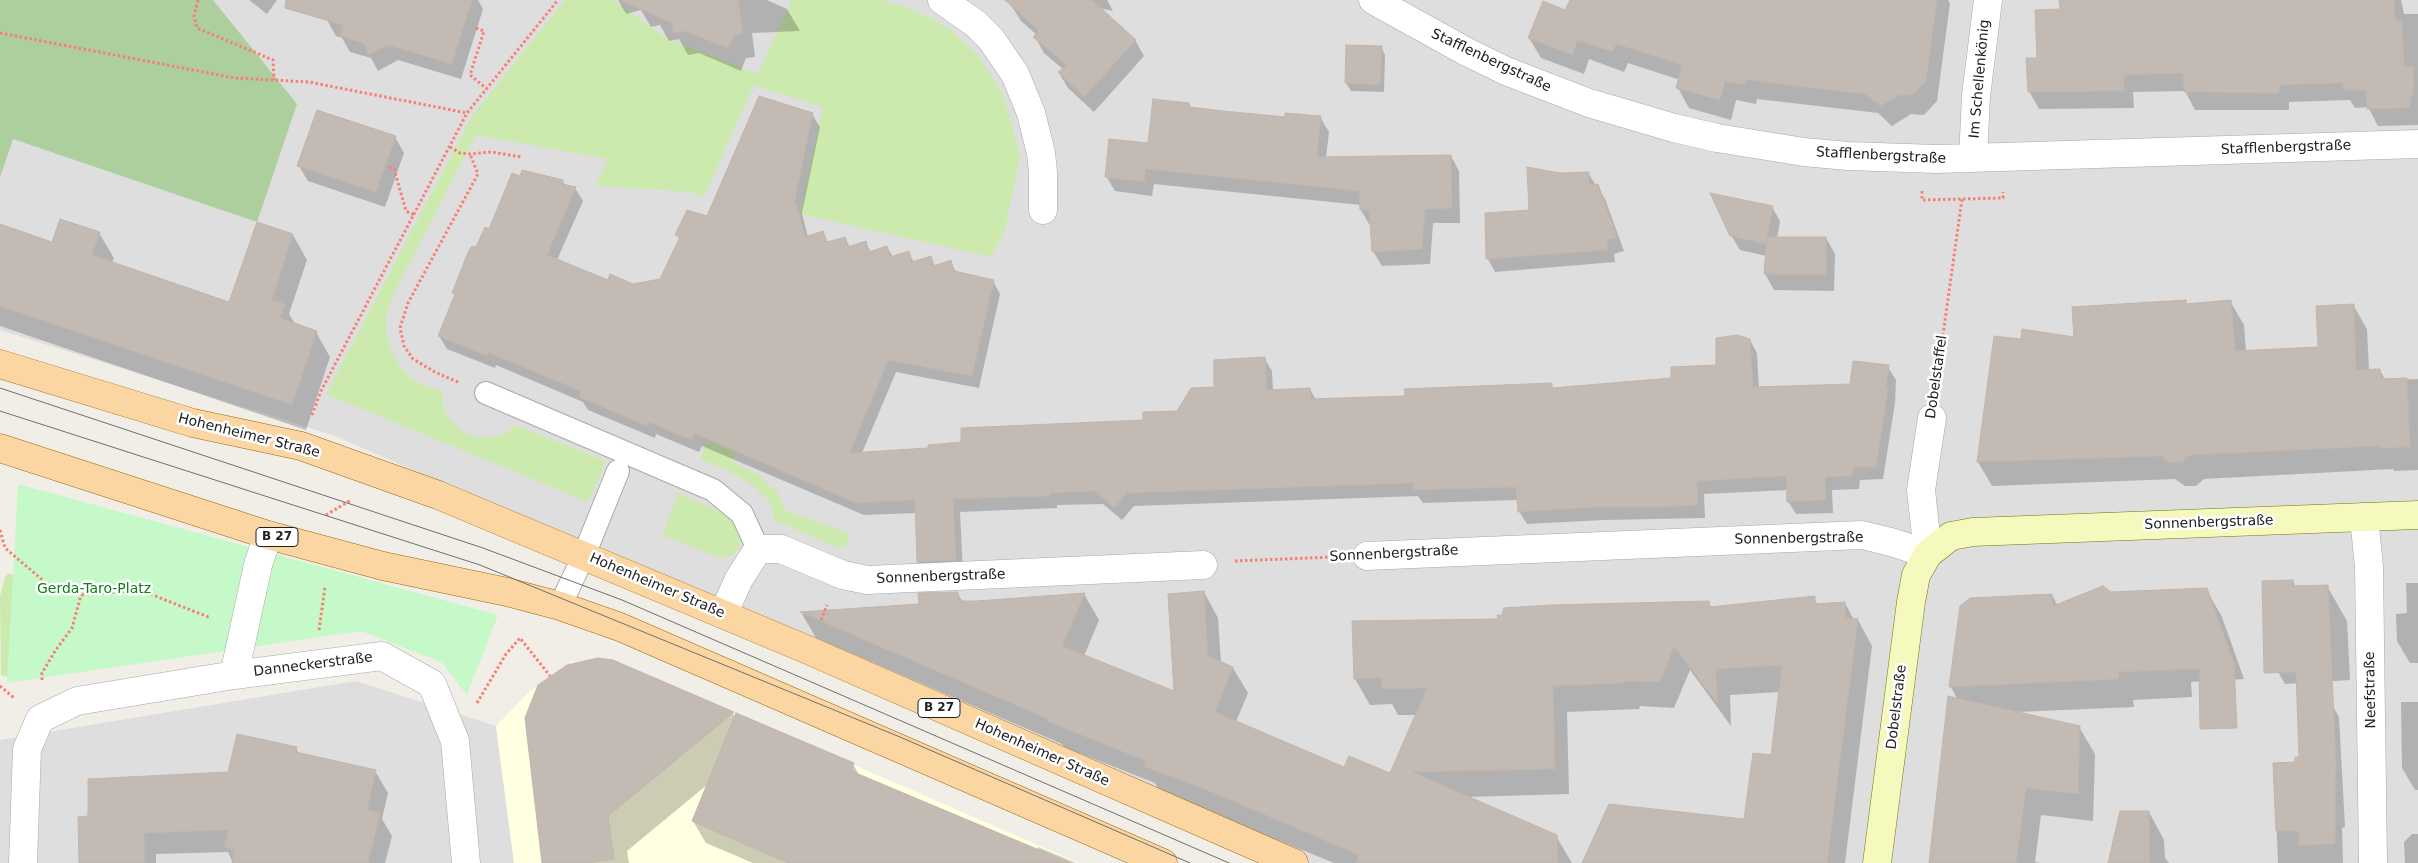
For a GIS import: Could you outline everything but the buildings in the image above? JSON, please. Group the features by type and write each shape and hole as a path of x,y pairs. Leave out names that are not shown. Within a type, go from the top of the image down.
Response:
{"main road":[{"name":"Hohenheimer Straße","path":"0,364 193,423 301,446 438,495 723,614 1294,863"},
{"name":"B 27","path":"0,448 268,535 383,566 507,592 560,606 629,631 1163,863"}],"street":[{"path":"942,0 976,24 991,39 1008,62 1024,93 1041,153 1044,172 1043,210"},
{"name":"Stafflenbergstraße","path":"1374,0 1427,32 1506,71 1589,103 1674,128 1717,138 1804,152 1892,159 1973,158 2418,144"},
{"name":"Im Schellenkönig","path":"1973,158 1976,96 1988,0"},
{"name":"Dobelstaffel","path":"1928,554 1921,490 1932,418"},
{"name":"Sonnenbergstraße","path":"1367,556 1862,535 1928,554 1952,536 1973,532 2418,515"},
{"name":"Neefstraße","path":"2364,517 2369,567 2373,863"},
{"path":"236,667 258,565 268,535"},
{"path":"723,614 739,578 758,549"},
{"name":"Sonnenbergstraße","path":"758,549 781,549 843,575 867,580 1216,564"},
{"name":"Dobelstraße","path":"1877,863 1910,602 1916,575 1928,554"},
{"name":"Danneckerstraße","path":"40,718 77,701 236,667 313,665 382,656 432,684 455,740 466,863"},
{"path":"23,863 26,749 40,718"}],"lane":[{"path":"486,393 713,490 742,514 758,549"},
{"path":"560,606 584,555 618,471"}],"path":[{"path":"198,0 194,16 196,28 273,60 274,80"},
{"path":"311,419 321,391 467,113 558,0"},
{"path":"476,28 484,31 470,75 487,89"},
{"path":"0,33 234,78 309,82 467,113"},
{"path":"450,147 470,154 491,152 522,157"},
{"path":"470,154 478,174 408,303 400,328 404,346 413,359 435,372 486,393"},
{"path":"389,167 394,169 406,211 414,215"},
{"path":"1922,192 1922,200 2003,198 2002,190"},
{"name":"Dobelstaffel","path":"1932,418 1962,199"},
{"path":"0,530 5,548 46,583 81,595 140,590 222,622 236,667"},
{"path":"313,665 332,552"},
{"name":"Sonnenbergstraße","path":"1216,564 1367,556"},
{"path":"40,718 42,673 72,628 81,595"},
{"path":"820,622 827,605"},
{"path":"455,740 506,654 520,638 550,676"}],"shaded area":[{"path":"0,0 2418,0 2418,863 1303,863 335,436 0,330"},
{"path":"598,658 613,660 1079,863 514,863 496,726 530,691 573,661 577,667"},
{"path":"356,681 496,726 514,863 0,863 0,740"}],"green space":[{"path":"0,0 213,0 297,104 257,222 13,139 0,177"},
{"path":"565,0 614,0 666,38 758,74 792,0 881,0 897,4 932,18 948,28 976,53 997,84 1005,101 1020,156 1005,230 991,257 800,214 823,107 754,85 704,197 690,192 596,185 608,159 476,135 393,295 387,312 386,330 390,347 398,364 409,377 425,386 442,392 443,406 450,420 461,430 474,437 489,438 504,434 516,425 606,461 588,502 326,394 472,116"},
{"path":"707,441 736,452 732,461 758,475 779,494 785,510 848,533 848,544 839,548 774,520 771,503 752,485 727,470 700,459"},
{"name":"Gerda-Taro-Platz","path":"18,484 498,615 467,695 441,662 361,631 7,683"},
{"path":"678,493 730,516 740,527 742,542 733,555 719,558 662,535"},
{"path":"8,574 21,575 16,680 1,675 0,596 5,577"}],"tram line":[{"path":"0,388 483,548 622,600 1229,863"},
{"path":"0,411 480,565 900,737 1190,863"}]}
